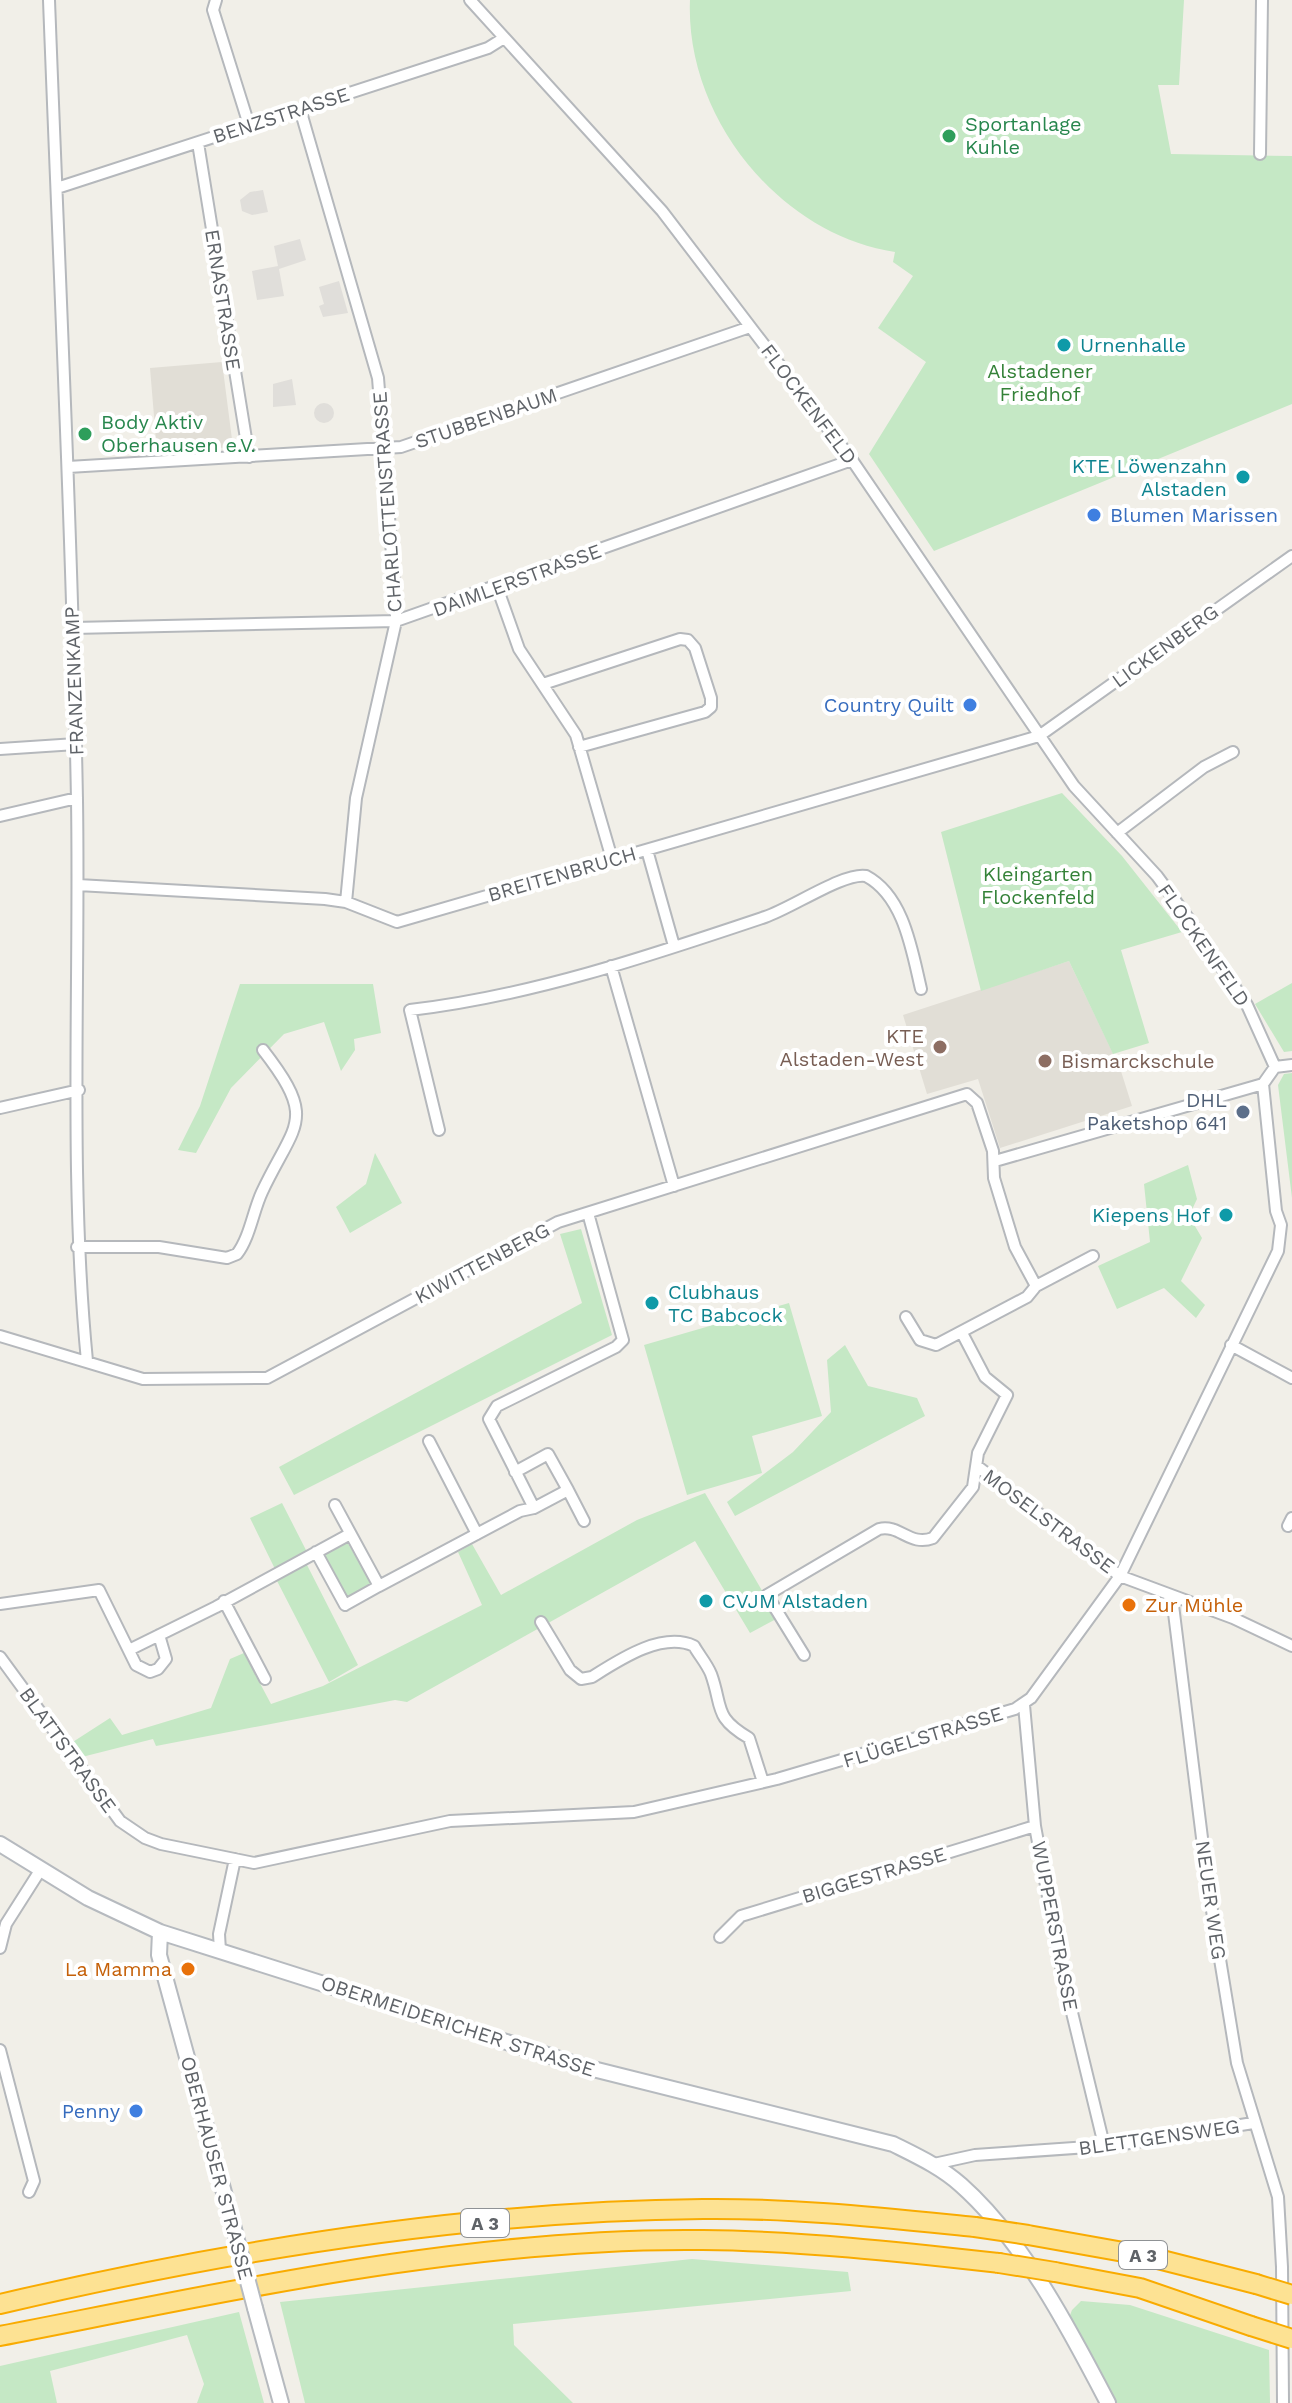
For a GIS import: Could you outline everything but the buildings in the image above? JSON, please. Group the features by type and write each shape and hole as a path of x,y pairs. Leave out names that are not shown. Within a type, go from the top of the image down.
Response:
{"highway":[{"name":"A 3","path":"0,2304 92,2282 328,2241 543,2217 703,2209 849,2214 975,2227 1146,2256 1292,2295"},
{"name":"A 3","path":"0,2336 321,2273 541,2248 715,2240 830,2244 1055,2272 1140,2288 1292,2339"}],"main road":[{"name":"OBERMEIDERICHER STRASSE","path":"0,1844 122,1917 160,1932 585,2067 893,2144 934,2164 963,2186 1023,2257 1108,2403"},
{"name":"OBERHAUSER STRASSE","path":"160,1932 159,1955 281,2403"}],"street":[{"name":"FRANZENKAMP","path":"49,0 76,744 77,1247 87,1361"},
{"path":"216,0 213,10 249,125"},
{"name":"FLOCKENFELD","path":"470,0 662,211 852,460 1074,786 1169,892 1247,1005 1275,1067"},
{"path":"1260,154 1262,0"},
{"name":"BENZSTRASSE","path":"57,188 488,48 504,38"},
{"name":"CHARLOTTENSTRASSE","path":"300,109 378,378 396,621 356,798 346,902"},
{"name":"ERNASTRASSE","path":"198,143 249,457"},
{"name":"STUBBENBAUM","path":"68,467 401,447 750,327"},
{"name":"DAIMLERSTRASSE","path":"73,628 396,621 852,460"},
{"name":"LICKENBERG","path":"1039,736 1292,556"},
{"path":"497,587 519,649 572,726 612,859"},
{"path":"543,684 680,639 688,640 695,648 711,707 705,712 579,747"},
{"name":"BREITENBRUCH","path":"78,885 346,902 397,922 1039,736"},
{"path":"0,749 76,744"},
{"path":"1117,833 1204,767 1233,752"},
{"path":"0,816 77,798"},
{"path":"647,850 674,946"},
{"path":"439,1130 410,1010 478,1000 611,966 789,909 832,883 860,875 882,889 906,929 921,989"},
{"path":"611,966 674,1186"},
{"path":"77,1247 159,1247 227,1258 237,1254 262,1192 297,1129 294,1102 281,1074 263,1050"},
{"path":"1036,1286 1015,1247 994,1178 995,1161 1263,1084 1275,1067 1292,1065"},
{"name":"FLÜGELSTRASSE","path":"235,1859 259,1862 450,1821 634,1812 763,1782 1024,1705 1120,1576 1278,1251 1287,1223 1276,1211 1263,1084"},
{"path":"0,1108 79,1090"},
{"name":"KIWITTENBERG","path":"0,1336 143,1379 202,1381 272,1377 534,1233 588,1213 971,1094 977,1103 995,1161"},
{"path":"534,1508 490,1424 493,1409 616,1347 623,1340 588,1213"},
{"path":"906,1317 917,1337 930,1345 962,1333 1027,1297 1036,1286 1093,1256"},
{"name":"MOSELSTRASSE","path":"804,1655 767,1595 884,1527 895,1529 909,1539 933,1538 973,1487 978,1453 1007,1395 985,1377 962,1333"},
{"path":"1231,1345 1292,1378"},
{"path":"429,1441 477,1534"},
{"path":"515,1472 548,1454 584,1521"},
{"name":"MOSELSTRASSE","path":"977,1466 1120,1576 1233,1618 1292,1646"},
{"path":"316,1552 345,1605 477,1534 568,1490"},
{"path":"335,1505 379,1586"},
{"path":"129,1650 350,1534"},
{"path":"0,1604 99,1590 139,1668 150,1672 158,1669 166,1655 159,1635"},
{"name":"NEUER WEG","path":"1172,1597 1210,1900 1239,2073 1278,2197 1287,2267 1283,2403"},
{"path":"224,1601 265,1679"},
{"path":"541,1622 570,1670 581,1679 592,1677 659,1643 679,1641 694,1646 711,1674 716,1702 730,1727 749,1738 763,1782"},
{"name":"BLATTSTRASSE","path":"0,1657 120,1821 145,1838 161,1844 235,1859"},
{"name":"WUPPERSTRASSE","path":"1024,1705 1035,1826 1061,1967 1104,2145"},
{"name":"BIGGESTRASSE","path":"720,1937 747,1914 1035,1826"},
{"path":"220,1951 219,1934 235,1859"},
{"path":"0,1948 6,1924 41,1869"},
{"path":"0,2050 34,2181 29,2192"},
{"name":"BLETTGENSWEG","path":"934,2164 975,2155 1066,2151 1253,2123"}],"shaded area":[{"path":"263,190 268,212 252,215 242,211 240,200 250,192"},
{"path":"300,239 306,260 279,269 284,296 257,300 252,271 278,266 274,246"},
{"path":"339,281 348,313 323,317 319,306 324,304 319,287"},
{"path":"222,362 233,447 157,452 150,368"},
{"path":"292,379 296,405 273,407 273,384"},
{"path":"324,403 331,406 334,413 331,420 324,423 317,420 314,413 317,406"},
{"name":"Bismarckschule","path":"1069,961 1120,1068 1132,1106 1000,1148 978,1079 927,1094 903,1015"}],"green space":[{"name":"Alstadener Friedhof","path":"690,0 1184,0 1179,85 1158,85 1171,154 1292,156 1292,404 934,551 869,454 926,362 878,328 913,276 893,262 895,252 853,241 813,222 778,195 747,163 722,126 704,86 693,43"},
{"name":"Kleingarten Flockenfeld","path":"1062,793 1122,856 1182,932 1121,950 1149,1043 1113,1054 1069,961 981,991 941,832"},
{"path":"1292,983 1292,1051 1284,1052 1255,1004"},
{"path":"240,984 373,984 381,1033 354,1039 355,1050 341,1071 324,1022 284,1034 231,1088 196,1153 178,1150 200,1106"},
{"path":"1292,1073 1292,1198 1278,1085 1284,1074"},
{"path":"375,1153 402,1203 350,1233 336,1207 366,1184"},
{"path":"1188,1165 1197,1199 1189,1216 1202,1238 1181,1281 1205,1305 1196,1318 1164,1288 1117,1309 1098,1266 1150,1242 1144,1184"},
{"path":"581,1229 612,1335 294,1495 279,1467 582,1303 560,1234"},
{"path":"789,1303 822,1416 752,1436 762,1473 687,1495 644,1345"},
{"path":"845,1345 868,1386 917,1398 925,1416 735,1516 727,1502 793,1452 831,1412 827,1360"},
{"path":"705,1493 778,1618 750,1633 695,1541 407,1702 395,1700 156,1746 153,1739 74,1759 65,1747 110,1718 122,1735 211,1708 230,1659 244,1653 271,1704 323,1686 482,1605 458,1552 472,1544 501,1595 637,1520"},
{"path":"282,1503 307,1552 275,1569 250,1518"},
{"path":"347,1542 371,1583 351,1596 346,1596 326,1558 326,1553"},
{"path":"312,1558 314,1560 307,1565 358,1665 329,1682 275,1577"},
{"path":"692,2259 848,2272 851,2291 513,2324 514,2345 573,2403 305,2403 280,2302"},
{"path":"1081,2301 1130,2305 1269,2350 1270,2403 1108,2403 1067,2323 1072,2310"},
{"path":"239,2312 264,2403 197,2403 204,2384 187,2335 50,2371 57,2403 0,2403 0,2366"}],"place":[{"name":"Sportanlage Kuhle","path":"949,136"},
{"name":"Urnenhalle","path":"1064,345"},
{"name":"Body Aktiv Oberhausen e.V.","path":"85,434"},
{"name":"KTE Löwenzahn Alstaden","path":"1243,477"},
{"name":"Blumen Marissen","path":"1094,515"},
{"name":"Country Quilt","path":"970,705"},
{"name":"KTE Alstaden-West","path":"940,1047"},
{"name":"Bismarckschule","path":"1045,1061"},
{"name":"DHL Paketshop 641","path":"1243,1112"},
{"name":"Kiepens Hof","path":"1226,1215"},
{"name":"Clubhaus TC Babcock","path":"652,1303"},
{"name":"CVJM Alstaden","path":"706,1601"},
{"name":"Zur Mühle","path":"1129,1605"},
{"name":"La Mamma","path":"188,1969"},
{"name":"Penny","path":"136,2111"}]}
